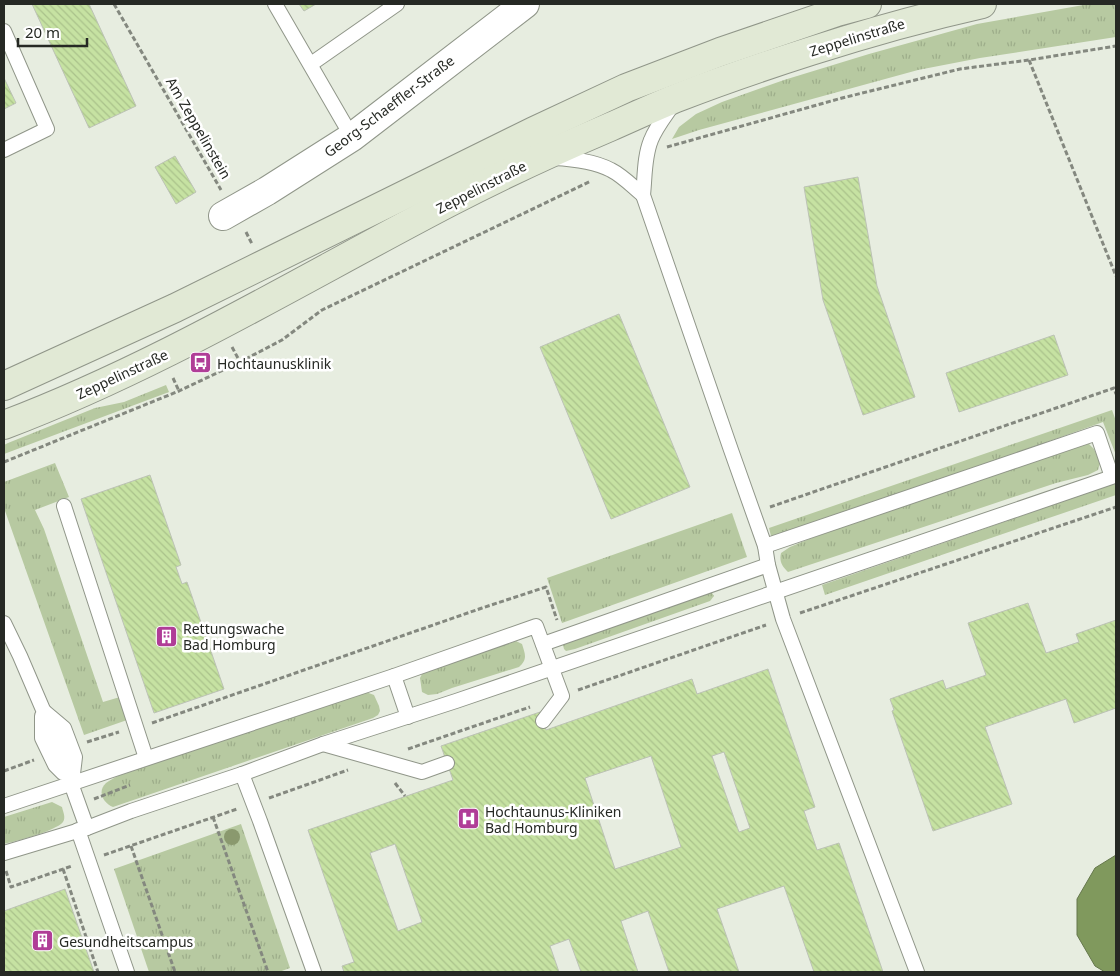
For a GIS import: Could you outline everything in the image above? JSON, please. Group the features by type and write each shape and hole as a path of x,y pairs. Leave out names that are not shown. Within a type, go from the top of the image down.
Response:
{"main road":[{"name":"Zeppelinstraße","path":"4,386 175,308 534,131 626,88 844,8 867,4"},
{"name":"Zeppelinstraße","path":"4,425 106,383 186,344 450,202 540,157 678,97 864,34 934,14 982,4"}],"street":[{"name":"Georg-Schaeffler-Straße","path":"228,213 352,137 525,4"}],"lane":[{"path":"275,4 352,137"},
{"path":"311,64 397,4"},
{"path":"4,31 47,129 4,150"},
{"path":"678,97 650,141 643,195 765,546 768,565 784,619 917,972"},
{"path":"540,157 593,163 613,171 643,195"},
{"path":"4,853 82,829 323,744 408,717 1112,477 1097,433 765,546"},
{"path":"64,506 146,758"},
{"path":"543,644 768,565"},
{"path":"5,622 42,710 42,738 55,765 72,784"},
{"path":"4,806 394,676 536,626 562,696 543,721"},
{"path":"394,676 408,717"},
{"path":"42,710 64,728 75,757 72,784 89,860 127,972"},
{"path":"323,744 422,772 447,763"},
{"path":"242,774 314,972"}],"path":[{"name":"Am Zeppelinstein","path":"114,4 228,213 263,264"},
{"path":"666,147 842,98 950,71 1116,46"},
{"path":"1029,60 1116,276"},
{"path":"4,462 179,391 240,362 282,340 322,310 594,180"},
{"path":"232,347 240,362"},
{"path":"173,378 179,391"},
{"path":"753,513 1114,388 1116,394"},
{"path":"4,865 11,887 254,804 821,605 1116,507"},
{"path":"144,725 546,587 560,627"},
{"path":"213,817 268,972"},
{"path":"131,846 175,972"},
{"path":"63,869 98,972"}],"green space":[{"path":"1089,4 1116,4 1116,37 980,58 918,70 672,139 679,127 696,114 722,102 784,80 977,24"},
{"path":"166,385 169,392 4,454 4,445 8,443 95,408 124,402"},
{"path":"1112,410 1116,421 1116,455 1103,422 774,539 771,536 769,528"},
{"path":"1081,444 1089,444 1094,449 1100,463 1098,470 1088,475 1056,483 788,572 780,558 781,553 790,547 809,539"},
{"path":"55,463 69,497 35,510 44,529 103,702 120,697 130,719 84,735 4,508 4,482"},
{"path":"1116,483 1116,495 825,595 822,585"},
{"path":"732,513 747,557 562,623 547,578"},
{"path":"712,593 714,596 710,601 575,649 566,651 564,649 563,645 566,643"},
{"path":"516,641 522,644 525,654 525,659 519,667 437,694 428,695 422,692 420,678 426,671"},
{"path":"366,692 374,695 379,706 380,711 378,715 373,718 113,807 106,803 102,796 103,786 118,776"},
{"path":"52,802 62,807 63,822 53,829 4,844 4,817"},
{"path":"241,824 290,968 279,972 149,972 114,869"}],"shaded area":[{"path":"1116,855 1116,972 1105,972 1095,966 1077,935 1077,899 1095,868"}],"building":[{"path":"32,4 89,4 136,106 89,128"},
{"path":"299,4 316,4 304,11"},
{"path":"4,78 16,103 4,109"},
{"path":"175,156 196,192 176,204 155,167"},
{"path":"858,177 877,286 915,397 863,415 823,300 804,187"},
{"path":"619,314 690,487 611,519 540,347"},
{"path":"1054,335 1068,375 959,412 946,373"},
{"name":"Rettungswache Bad Homburg","path":"150,475 181,565 176,567 182,584 187,582 224,689 154,713 81,499"},
{"path":"1028,603 1046,653 1079,642 1076,634 1116,620 1116,708 1074,723 1066,699 985,727 1012,804 933,831 892,711 894,710 890,699 943,680 946,689 986,675 968,623"},
{"name":"Hochtaunus-Kliniken Bad Homburg","path":"768,669 815,807 804,811 817,850 839,843 883,972 814,972 784,886 717,909 739,972 669,972 648,911 621,921 638,972 581,972 569,939 550,946 559,972 344,972 342,966 354,962 308,830 453,780 441,746 540,712 546,730 692,679 697,694","holes":["724,752 750,828 739,832 712,756","651,756 681,847 615,869 585,778","395,844 422,922 398,931 370,853"]},
{"name":"Gesundheitscampus","path":"65,889 94,972 4,972 4,911"}],"place":[{"name":"Hochtaunusklinik","path":"201,363"},
{"name":"Rettungswache Bad Homburg","path":"167,636"},
{"name":"Hochtaunus-Kliniken Bad Homburg","path":"469,819"},
{"name":"Gesundheitscampus","path":"43,941"}]}
